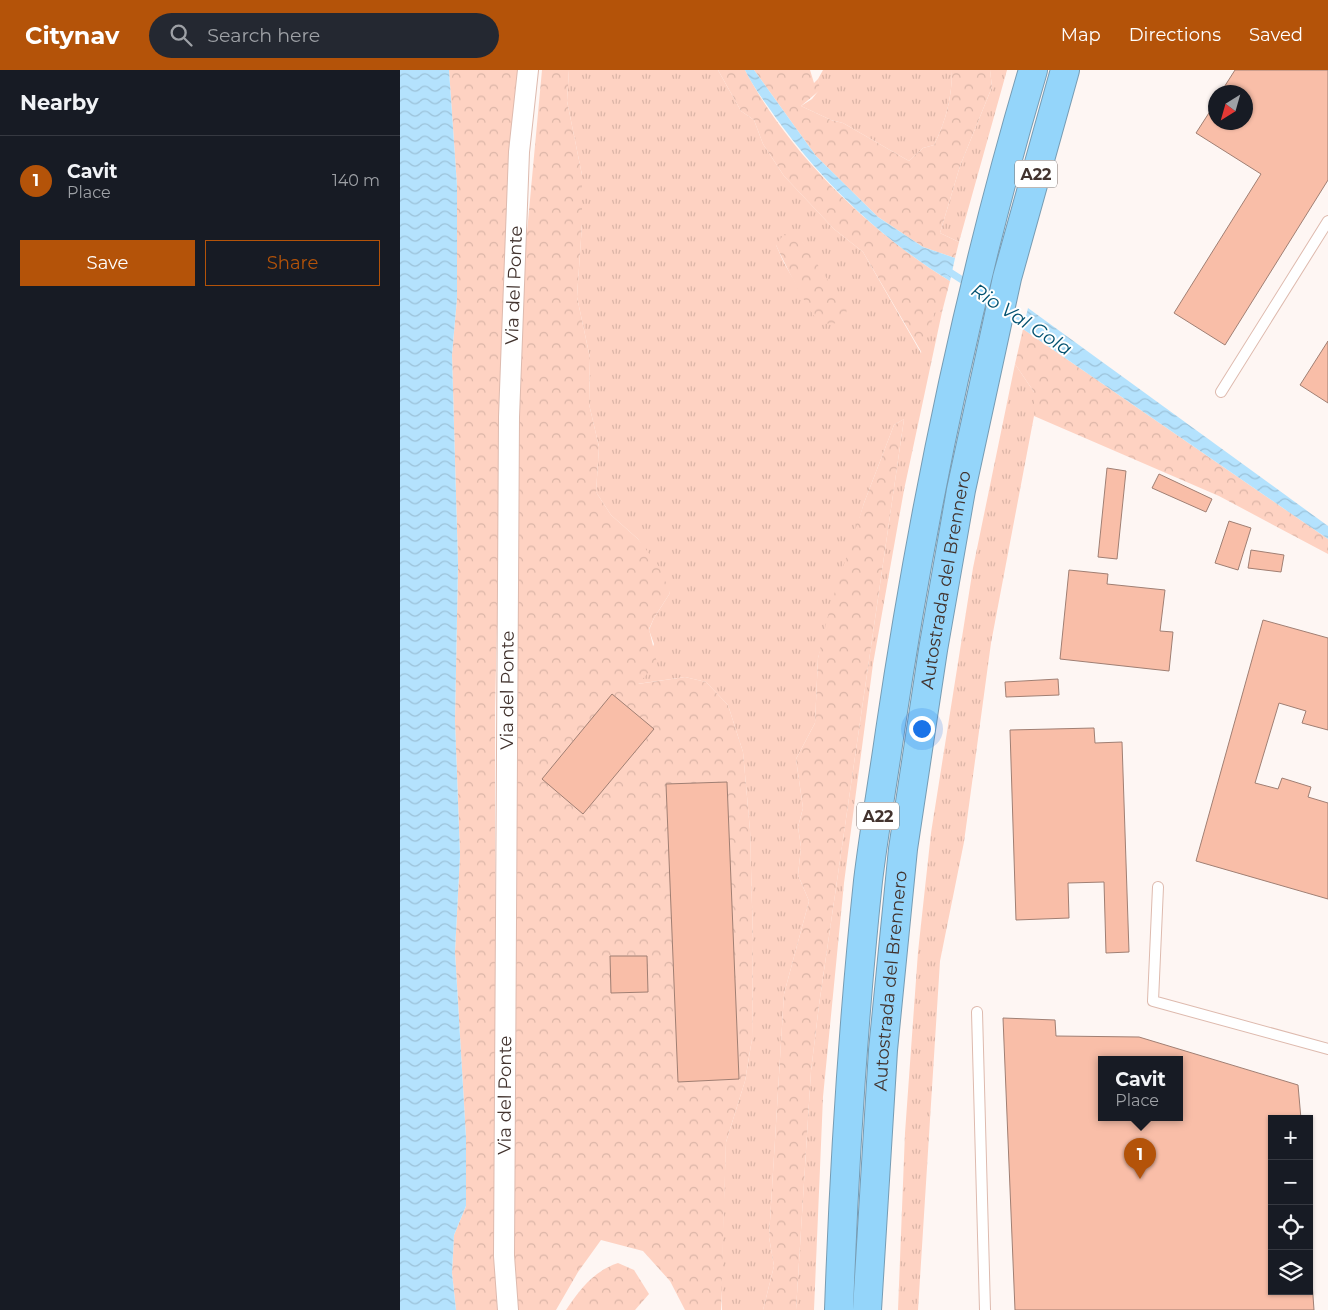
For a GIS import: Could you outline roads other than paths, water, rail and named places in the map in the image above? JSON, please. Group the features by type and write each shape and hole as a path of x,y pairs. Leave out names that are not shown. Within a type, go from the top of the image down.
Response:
{"highway":[{"name":"Autostrada del Brennero","path":"839,1310 852,1068 868,879 902,648 938,452 982,259 1033,70"},
{"name":"Autostrada del Brennero","path":"867,1310 884,1050 903,849 933,650 954,528 1007,278 1065,70"}],"street":[{"name":"Via del Ponte","path":"508,1310 504,1246 509,417 516,274 519,152 528,70"}],"lane":[{"path":"1220,392 1328,221"},
{"path":"1158,886 1153,1001 1328,1048"},
{"path":"977,1012 984,1310"}],"water":[{"path":"400,70 449,70 457,186 457,298 452,355 458,565 455,721 460,855 455,952 466,1137 466,1206 454,1235 452,1273 456,1310 400,1310"},
{"path":"745,70 754,70 816,156 878,217 923,247 955,258 950,281 900,247 834,187 794,142 755,88"},
{"path":"1028,308 1328,526 1328,539 1023,329"}],"waterway":[{"name":"Rio Val Gola","path":"945,269 970,285"},
{"name":"Rio Val Gola","path":"1006,308 1033,326"}],"place":[{"name":"Cavit","path":"1140,1179"}]}
